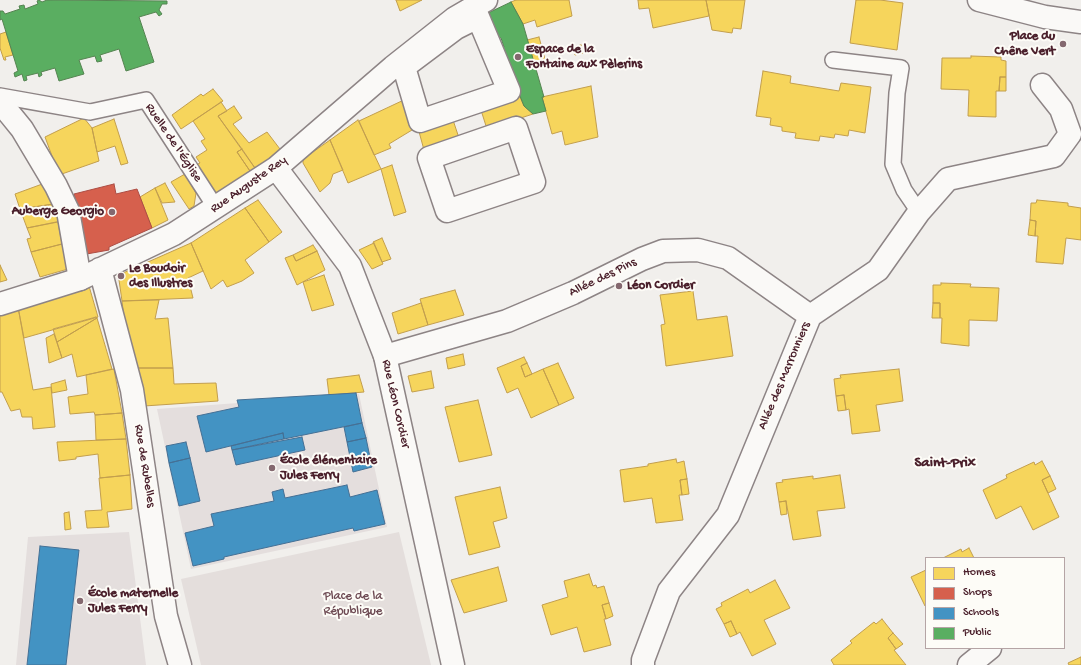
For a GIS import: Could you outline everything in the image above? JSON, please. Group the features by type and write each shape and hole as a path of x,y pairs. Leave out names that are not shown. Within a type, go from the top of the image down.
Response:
{"street":[{"name":"Rue Auguste Rey","path":"0,304 80,279 100,268 174,234 216,208 276,168 393,66 455,18 486,0"},
{"path":"979,0 1044,17 1081,22"},
{"path":"478,17 509,91 420,121 404,67 456,28 478,17"},
{"name":"Allée des Marronniers","path":"644,665 643,660 669,591 728,515 810,316 878,270 919,212 948,179 1054,156 1070,134 1061,109 1042,85"},
{"path":"0,102 22,129 56,186 68,211 80,279"},
{"path":"516,128 534,182 447,211 430,158 516,128"},
{"name":"Rue Léon Cordier","path":"276,168 350,266 385,356 453,665"},
{"name":"Allée des Pins","path":"385,356 507,321 574,293 642,259 663,251 698,250 728,258 810,316"},
{"name":"Rue de Rubelles","path":"100,268 132,390 166,616 180,665"},
{"path":"969,665 989,649"}],"lane":[{"path":"833,60 901,68 896,93 893,164 904,190 919,212"},
{"name":"Ruelle de l'Église","path":"0,96 90,112 146,100 216,208"}],"shaded area":[{"name":"École élémentaire Jules Ferry","path":"359,394 387,527 191,569 157,409"},
{"name":"École maternelle Jules Ferry","path":"129,532 146,665 16,665 28,537"}],"green space":[{"name":"Place de la République","path":"399,532 431,665 201,665 181,579"}],"building: Homes":[{"path":"396,0 422,0 400,11"},
{"path":"516,0 569,0 572,16 537,27 535,20 523,24 511,2"},
{"path":"638,0 706,0 709,16 653,28 649,8 639,9"},
{"path":"706,0 745,0 741,29 733,28 732,33 712,30"},
{"path":"856,0 880,0 903,3 897,50 850,43"},
{"path":"6,32 13,55 5,57 6,60 4,60 0,48 0,34"},
{"path":"539,37 546,63 535,66 527,40"},
{"path":"581,45 583,53 575,55 573,47"},
{"path":"971,56 1001,57 1001,60 1006,61 1006,77 1000,77 999,91 996,91 996,117 968,116 969,90 941,89 942,58 971,58"},
{"path":"763,71 791,76 790,83 839,91 841,83 871,87 865,133 849,130 848,136 835,134 834,138 820,136 819,141 795,138 796,133 782,131 782,127 770,125 771,118 756,116"},
{"path":"1000,77 1006,77 1006,91 999,91"},
{"path":"591,86 598,137 565,145 562,131 552,134 542,97"},
{"path":"213,89 223,101 181,129 172,115 201,94 203,96"},
{"path":"519,95 524,106 533,114 487,129 480,107"},
{"path":"406,99 417,127 389,144 391,148 374,155 359,121"},
{"path":"221,102 227,111 218,116 242,149 237,152 252,174 217,198 196,165 200,163 196,157 207,150 201,141 205,139 193,121"},
{"path":"234,106 242,118 233,124 249,143 267,132 283,153 257,171 218,116"},
{"path":"452,117 459,138 424,150 418,128"},
{"path":"84,118 92,128 99,161 59,175 45,137"},
{"path":"114,119 128,163 121,165 115,146 97,152 92,128"},
{"path":"358,120 381,169 348,183 330,140"},
{"path":"330,140 343,170 333,174 330,183 320,192 303,163 303,159"},
{"path":"242,149 257,171 252,174 237,152"},
{"path":"392,165 406,212 394,216 381,169"},
{"path":"185,174 196,193 194,206 189,209 171,182"},
{"path":"45,183 54,204 20,209 15,194"},
{"path":"165,183 175,202 162,203 155,188"},
{"path":"155,188 168,220 152,228 140,197"},
{"path":"258,200 282,232 269,242 245,208"},
{"path":"1037,200 1068,203 1068,206 1081,208 1081,240 1066,238 1063,264 1036,262 1038,236 1035,236 1036,221 1030,220 1031,203 1036,203"},
{"path":"54,204 61,221 27,228 20,209"},
{"path":"245,208 269,242 245,260 254,273 242,281 227,287 223,280 211,289 191,243"},
{"path":"1030,220 1036,221 1035,236 1028,235"},
{"path":"58,222 62,244 31,252 27,239 31,238 27,228"},
{"path":"382,238 391,259 382,262 373,242"},
{"path":"191,243 203,271 188,278 193,298 122,301 119,280 123,273"},
{"path":"374,243 383,264 372,269 359,250"},
{"path":"62,244 68,269 40,277 31,252"},
{"path":"313,245 317,251 296,261 293,255"},
{"path":"317,251 325,270 297,285 285,258 293,255 296,261"},
{"path":"0,265 7,280 0,282"},
{"path":"324,275 334,305 312,311 303,282"},
{"path":"941,283 971,284 970,287 999,288 997,321 969,320 969,346 941,343 942,318 940,318 940,303 933,303 933,285 941,285"},
{"path":"89,286 98,317 24,338 18,307"},
{"path":"455,290 464,315 428,325 420,299"},
{"path":"693,291 697,320 727,316 733,356 666,366 661,325 665,324 660,295"},
{"path":"159,300 155,319 168,318 173,368 137,368 125,327 122,301"},
{"path":"421,303 428,325 398,334 392,313"},
{"path":"933,303 940,303 940,318 932,318"},
{"path":"18,307 33,390 51,387 55,427 33,429 32,417 22,417 20,409 11,411 2,392 0,392 0,314"},
{"path":"96,317 97,318 57,342 53,329"},
{"path":"97,318 112,369 77,377 72,354 62,358 57,342"},
{"path":"54,334 62,358 49,363 46,338"},
{"path":"463,354 465,365 448,369 446,358"},
{"path":"524,357 527,363 521,366 525,377 543,369 559,405 531,418 518,388 507,393 497,368"},
{"path":"527,363 532,374 525,377 521,366"},
{"path":"558,363 574,398 559,405 543,369"},
{"path":"137,368 173,368 174,384 216,383 218,401 144,406"},
{"path":"114,369 122,413 95,415 94,412 70,414 68,397 88,394 86,375"},
{"path":"899,369 903,401 876,405 880,431 852,434 849,409 846,410 844,395 836,396 834,379 841,378 840,375"},
{"path":"431,371 434,388 412,392 408,376"},
{"path":"359,375 364,392 329,395 327,379"},
{"path":"65,380 67,390 52,393 51,384"},
{"path":"844,395 846,410 838,411 836,396"},
{"path":"478,400 492,455 459,462 445,407"},
{"path":"122,413 126,439 96,440 95,415"},
{"path":"126,439 130,475 100,478 98,454 59,461 57,442"},
{"path":"676,459 677,463 684,461 687,479 680,480 682,495 679,495 683,520 656,523 652,498 624,502 620,470 648,466 648,464"},
{"path":"1042,461 1050,476 1042,480 1059,517 1033,530 1021,506 996,519 983,490 1007,478 1006,475 1034,462 1035,465"},
{"path":"130,475 132,509 107,512 109,527 87,528 85,511 102,510 99,478"},
{"path":"840,475 845,508 817,511 821,536 793,540 786,501 779,502 776,483 783,482 782,480 813,476 813,479"},
{"path":"1050,476 1056,489 1048,493 1042,480"},
{"path":"687,479 689,494 682,495 680,480"},
{"path":"500,487 507,518 493,522 500,547 469,555 455,497"},
{"path":"786,501 787,514 781,515 779,502"},
{"path":"69,512 71,529 65,530 64,513"},
{"path":"969,548 974,557 945,557 961,549 962,552"},
{"path":"498,567 507,601 464,613 451,580"},
{"path":"925,570 925,606 911,577"},
{"path":"589,574 593,586 596,585 597,588 604,586 609,603 602,605 611,645 584,652 577,627 551,635 542,605 568,597 564,581"},
{"path":"775,580 790,608 764,620 776,644 752,656 740,632 737,634 731,621 724,624 716,609 722,606 721,603 748,589 750,593"},
{"path":"609,603 613,616 606,619 602,605"},
{"path":"882,619 893,633 888,638 896,649 894,650 906,665 834,665 831,660 852,643 850,641 874,622 876,624"},
{"path":"731,621 737,634 730,637 724,624"},
{"path":"893,633 903,644 896,649 888,638"},
{"path":"1081,657 1081,665 1069,665 1068,663"}],"building: Shops":[{"name":"Auberge Georgio","path":"114,184 116,194 137,189 152,228 109,247 109,250 81,255 82,226 74,194"}],"building: Schools":[{"path":"356,393 362,423 284,439 283,433 206,452 197,416 239,407 237,400"},
{"path":"362,423 366,438 347,442 344,427"},
{"path":"283,433 284,439 232,450 231,446"},
{"path":"302,437 305,450 236,465 232,450"},
{"path":"366,438 372,467 353,472 347,442"},
{"path":"186,442 190,458 169,463 166,446"},
{"path":"190,458 200,501 179,506 169,463"},
{"path":"347,485 350,497 377,490 385,524 354,531 353,528 224,557 224,559 193,566 185,533 214,526 211,514 274,501 272,492 283,489 285,498"},
{"path":"40,546 79,550 66,665 27,665"}],"building: Public":[{"path":"39,0 42,2 47,0 167,1 167,4 162,4 159,10 162,14 159,16 156,12 139,17 154,62 126,71 119,49 100,55 102,61 97,62 95,56 79,60 84,74 59,81 55,68 41,72 42,75 39,77 38,73 26,76 27,80 24,81 22,74 15,77 14,73 18,71 2,19 0,20 0,11 3,11 5,14 20,9 19,6 24,5 25,9 38,4 37,1"},
{"name":"Espace de la Fontaine aux Pèlerins","path":"511,2 523,24 544,97 542,97 546,111 533,114 524,106 501,48 504,47 501,38 489,34 488,13"}],"place":[{"name":"Place du Chêne Vert","path":"1063,44"},
{"name":"Espace de la Fontaine aux Pèlerins","path":"518,57"},
{"name":"Auberge Georgio","path":"112,212"},
{"name":"Le Boudoir des Illustres","path":"121,276"},
{"name":"Léon Cordier","path":"619,286"},
{"name":"École élémentaire Jules Ferry","path":"272,468"},
{"name":"École maternelle Jules Ferry","path":"80,601"}],"district":[{"name":"Saint-Prix","path":"945,464"}]}
